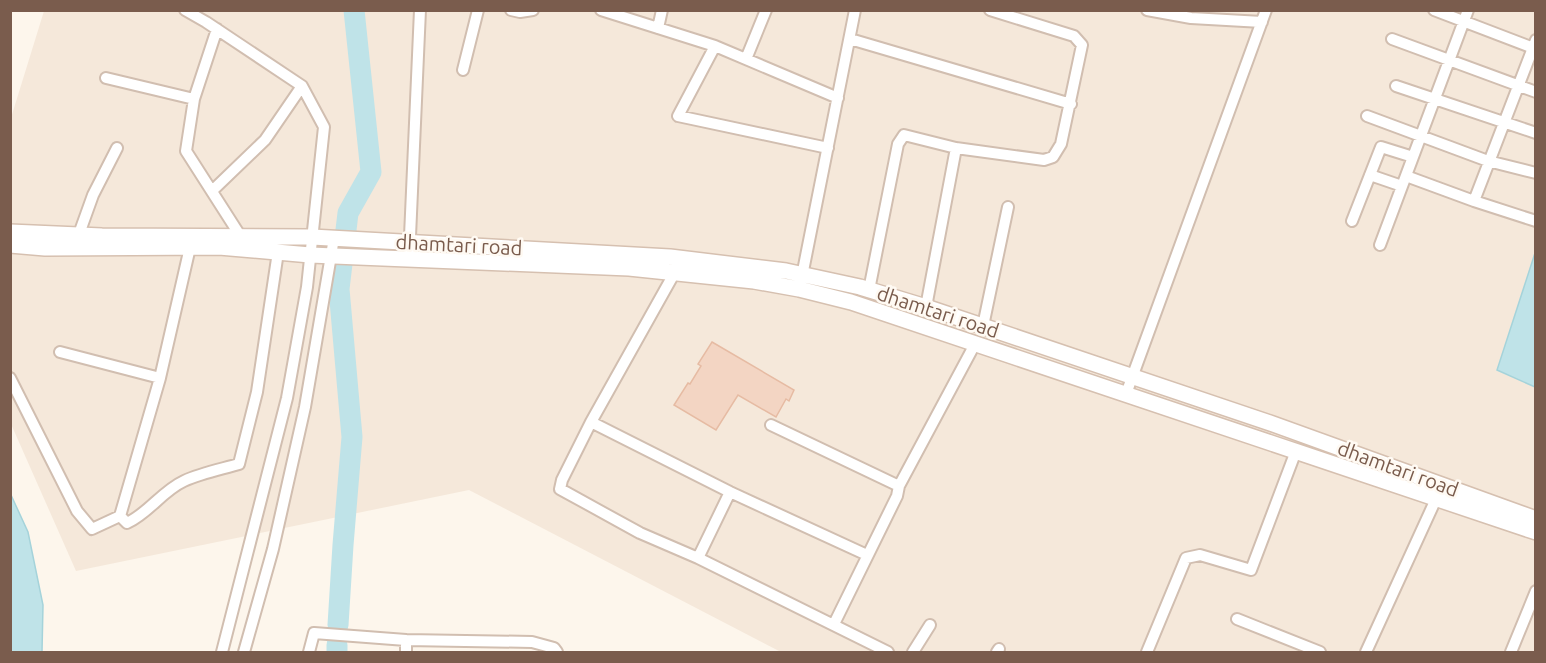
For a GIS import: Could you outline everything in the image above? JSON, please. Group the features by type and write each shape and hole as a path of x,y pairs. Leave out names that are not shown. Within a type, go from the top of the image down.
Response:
{"main road":[{"path":"10,232 79,234 191,242 219,247 310,255 331,255 363,248 409,259 629,268 754,281 801,282 851,302 1536,532"},
{"name":"dhamtari road","path":"191,242 241,237 312,237 335,238 363,248 410,242 670,257 801,282 869,290 926,307 1273,424 1536,519"},
{"path":"10,245 45,248 191,242"}],"street":[{"path":"185,10 302,86 324,127 307,287 288,398 222,652"},
{"path":"409,259 420,10"},
{"path":"463,70 478,10"},
{"path":"511,10 520,12 533,10"},
{"path":"601,10 715,46 838,98"},
{"path":"658,28 662,10"},
{"path":"747,59 766,10"},
{"path":"801,282 855,10"},
{"path":"869,290 898,144 904,135 956,148 1044,160 1053,157 1061,144 1082,45 1074,36 990,10"},
{"path":"1147,10 1191,18 1262,22"},
{"path":"1126,394 1266,10"},
{"path":"1434,10 1535,46 1474,201"},
{"path":"1380,245 1468,10"},
{"path":"217,29 194,99 186,151 241,237"},
{"path":"850,39 1071,104"},
{"path":"1392,39 1536,92"},
{"path":"715,46 678,116 828,148"},
{"path":"106,78 194,99"},
{"path":"213,190 265,140 302,86"},
{"path":"1396,86 1536,133"},
{"path":"1367,116 1488,161 1536,173"},
{"path":"1352,221 1381,147 1413,157"},
{"path":"79,234 93,195 117,148"},
{"path":"926,307 956,148"},
{"path":"1370,176 1404,181 1536,221"},
{"path":"983,326 1008,207"},
{"path":"244,652 273,549 305,407 335,238"},
{"path":"10,378 77,511 84,520 92,529 120,516 160,378 191,242"},
{"path":"120,516 127,523 135,519 159,497 184,481 239,464 257,392 278,252"},
{"path":"675,272 591,422 562,480 560,489 640,533 698,558 888,652"},
{"path":"834,624 897,496 899,486 975,344"},
{"path":"60,352 160,378"},
{"path":"591,422 730,492 867,555"},
{"path":"771,425 899,486"},
{"path":"1148,652 1186,558 1200,555 1251,570 1296,452"},
{"path":"698,558 730,492"},
{"path":"1365,652 1436,499"},
{"path":"1511,652 1536,591"},
{"path":"1237,619 1320,652"},
{"path":"913,652 930,625"},
{"path":"309,652 315,633 406,640 532,642 554,648 557,652"},
{"path":"405,652 406,640"}],"shaded area":[{"path":"44,11 1535,11 1535,652 781,652 469,490 76,571 11,424 10,121"}],"water":[{"path":"1535,253 1536,387 1497,370"},
{"path":"11,495 28,532 43,605 42,652 11,652"}],"building":[{"path":"712,342 794,390 789,401 786,399 776,417 738,395 716,430 674,405 701,366 698,364"}],"waterway":[{"path":"338,625 352,437 339,289 348,213 371,172 354,10"},
{"path":"337,645 337,652"}]}
